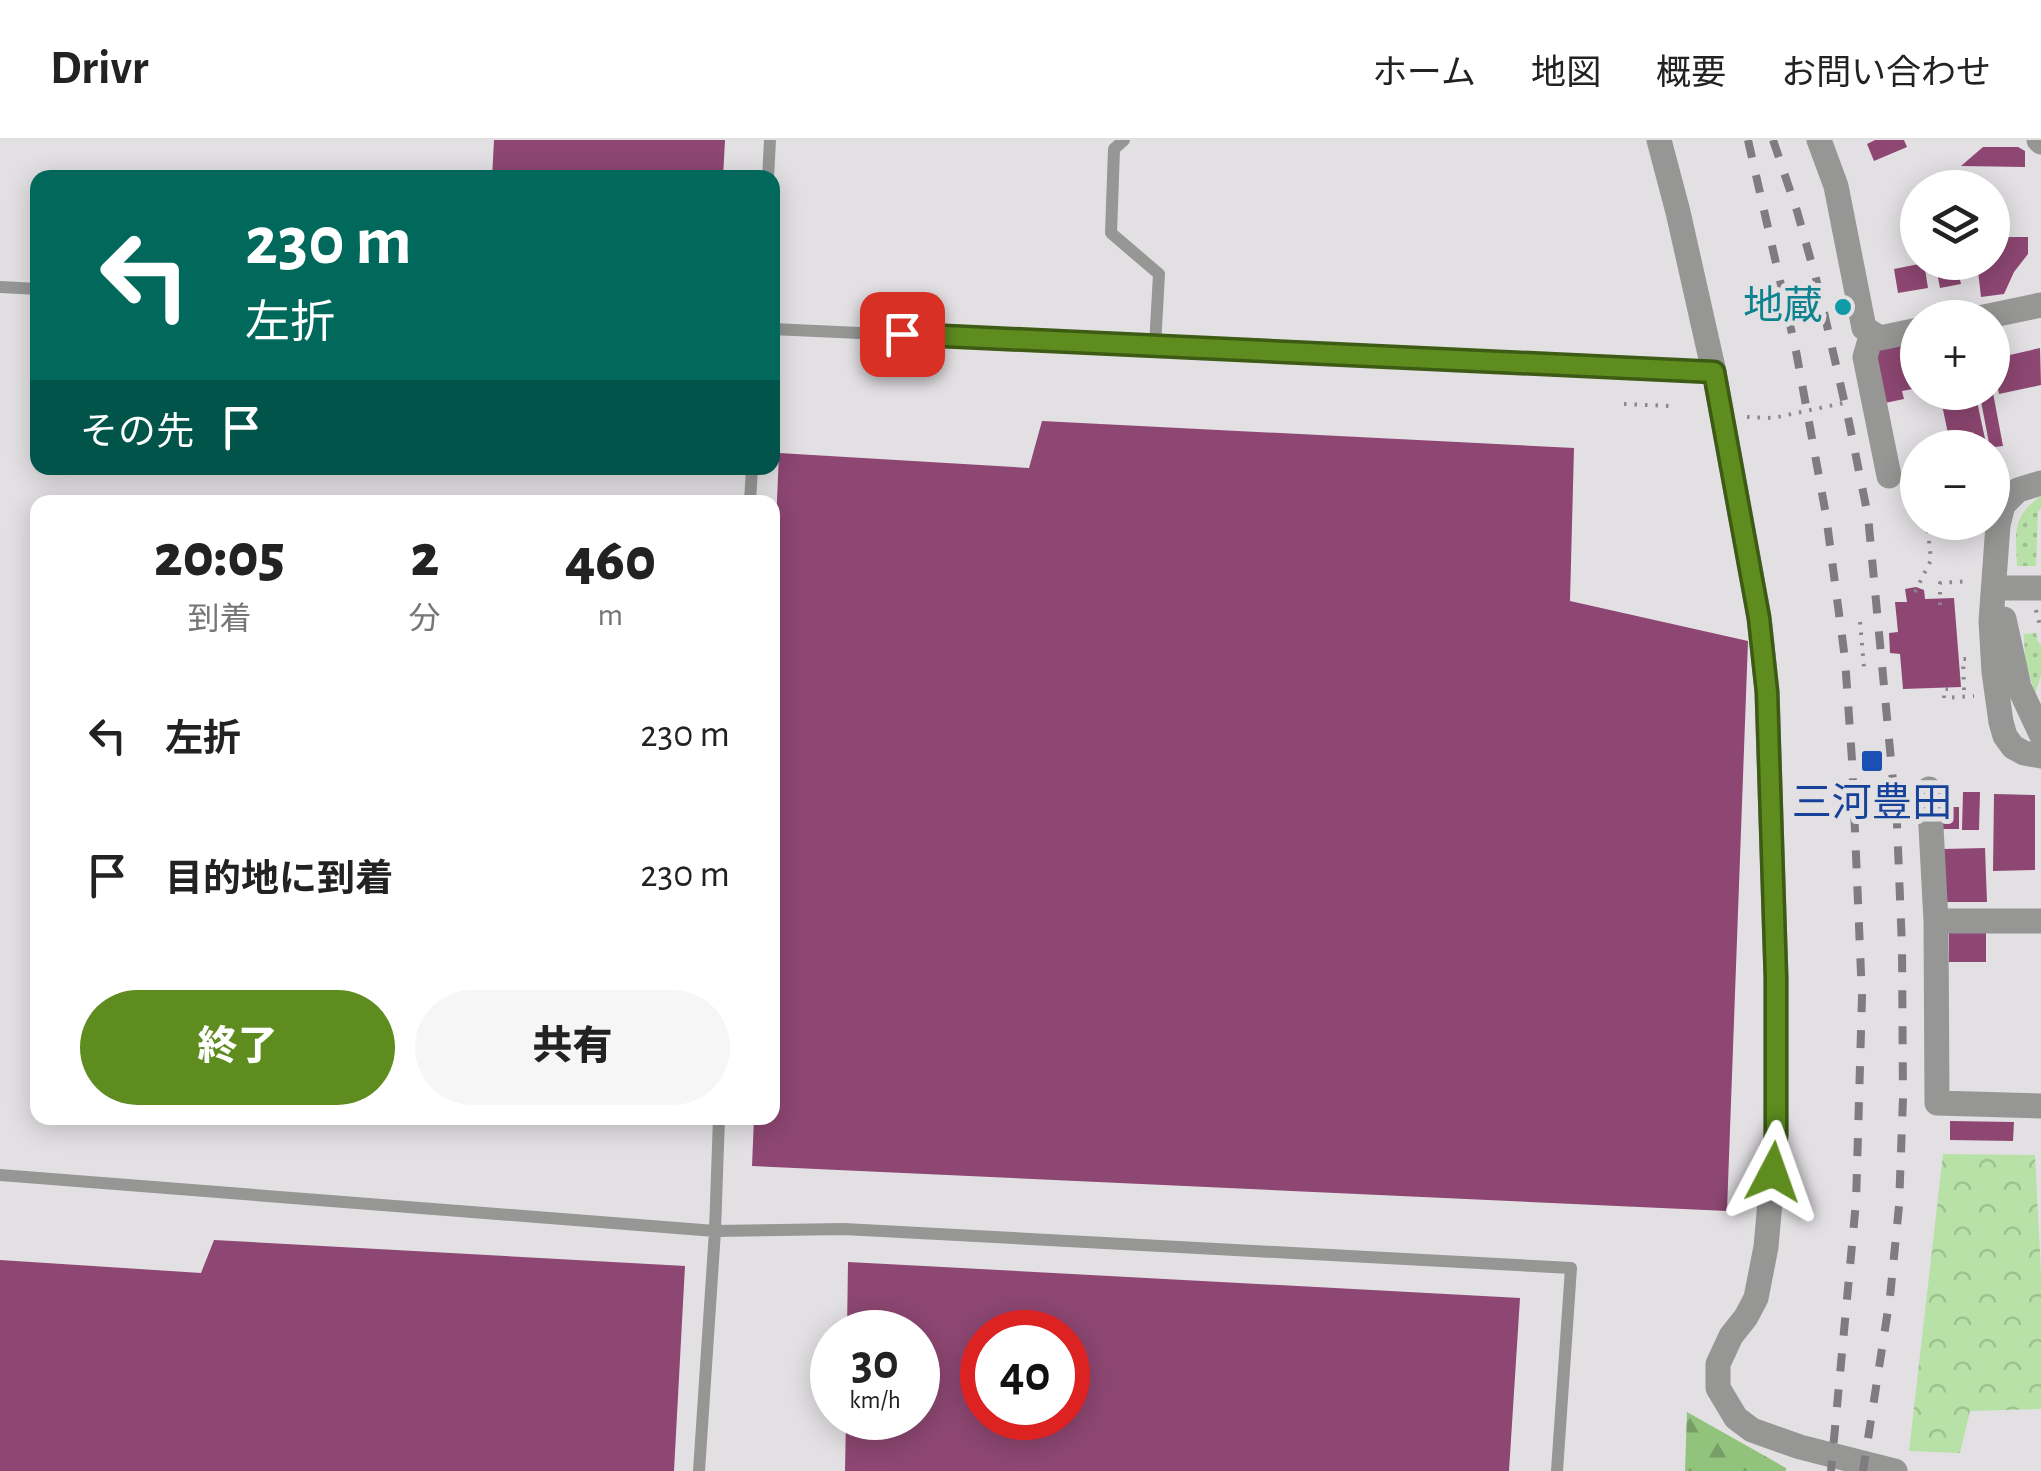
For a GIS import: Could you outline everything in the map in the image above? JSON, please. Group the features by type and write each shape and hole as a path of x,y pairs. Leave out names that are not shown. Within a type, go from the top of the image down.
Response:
{"street":[{"path":"1659,140 1714,372 1759,618 1767,692 1776,978 1776,1134 1766,1246 1756,1298 1718,1364 1718,1388 1736,1418 1752,1430 1800,1447 1895,1471"},
{"path":"1819,140 1836,186 1864,328 1880,338 1900,334"},
{"path":"2010,312 2041,305"},
{"path":"1872,333 1865,357 1889,476"},
{"path":"2041,483 2018,490 2002,505 1991,620 2005,736 2013,747 2041,756"},
{"path":"1997,555 2008,642 2019,687 2041,734"},
{"path":"2000,588 2038,595"},
{"path":"1929,789 1936,920 1937,1102 2041,1106"},
{"path":"1936,920 2041,920"}],"lane":[{"path":"768,170 770,140"},
{"path":"1124,140 1114,150 1111,234 1159,274 1156,346"},
{"path":"0,287 30,289"},
{"path":"780,329 1714,372"},
{"path":"699,1471 718,1125"},
{"path":"0,1175 715,1231 844,1229 1570,1268 1558,1471"}],"path":[{"path":"1747,416 1773,418 1872,397"},
{"path":"1624,404 1670,406"},
{"path":"1915,592 1931,560 1929,540"},
{"path":"1940,605 1940,583 1970,582"},
{"path":"2038,595 2041,630"},
{"path":"1860,622 1864,667"},
{"path":"1964,659 1964,690"},
{"path":"1948,689 1944,690 1944,698 1974,696"}],"green space":[{"path":"2041,496 2036,566 2017,566 2017,527 2024,511"},
{"path":"2036,633 2041,645 2041,675 2035,694 2025,660 2024,634"},
{"path":"1943,1154 2035,1155 2041,1272 2041,1409 1970,1411 1960,1453 1909,1451"},
{"path":"1687,1412 1786,1468 1786,1471 1685,1471"}],"building":[{"path":"494,140 725,140 723,170 492,170"},
{"path":"1875,140 1904,140 1907,147 1874,161 1867,144"},
{"path":"1983,147 2018,147 2025,151 2025,167 1961,166"},
{"path":"2010,237 2028,237 2028,254 2004,294 1981,297 1979,280 2010,280"},
{"path":"1900,268 1900,280 1927,280 1928,288 1898,293 1894,269"},
{"path":"1938,280 1960,280 1961,284 1940,288"},
{"path":"1900,346 1900,400 1885,403 1875,356 1879,349"},
{"path":"2040,348 2041,385 2010,392 2010,355"},
{"path":"1943,410 1979,410 1983,430 1947,430"},
{"path":"1983,410 1996,410 2000,430 1987,430"},
{"path":"1042,421 1574,448 1570,601 1748,641 1727,1211 752,1166 754,1125 780,1125 780,453 1029,468"},
{"path":"1905,589 1924,590 1925,599 1954,598 1961,687 1903,689 1900,654 1890,653 1889,633 1898,632 1895,602 1907,602"},
{"path":"1963,792 1980,792 1979,830 1962,830"},
{"path":"1994,794 2035,795 2035,870 1993,871"},
{"path":"1939,807 1959,807 1959,829 1939,829"},
{"path":"1985,848 1987,902 1943,902 1943,849"},
{"path":"1949,931 1986,932 1986,962 1949,962"},
{"path":"1950,1121 2014,1122 2013,1141 1950,1140"},
{"path":"214,1240 685,1266 674,1471 0,1471 0,1260 201,1273"},
{"path":"848,1262 1520,1298 1509,1471 845,1471 846,1440 940,1440 940,1310 847,1310"}],"railway":[{"path":"1748,140 1796,351 1826,515 1845,659 1852,760 1862,997 1856,1202 1831,1471"},
{"path":"1773,140 1818,286 1868,516 1897,824 1903,1098 1899,1206 1890,1297 1863,1471"}],"place":[{"name":"地蔵","path":"1843,307"},
{"name":"三河豊田","path":"1872,761"}],"route":[{"path":"902,334 1714,372 1759,618 1767,692 1776,978 1773,1172"}]}
